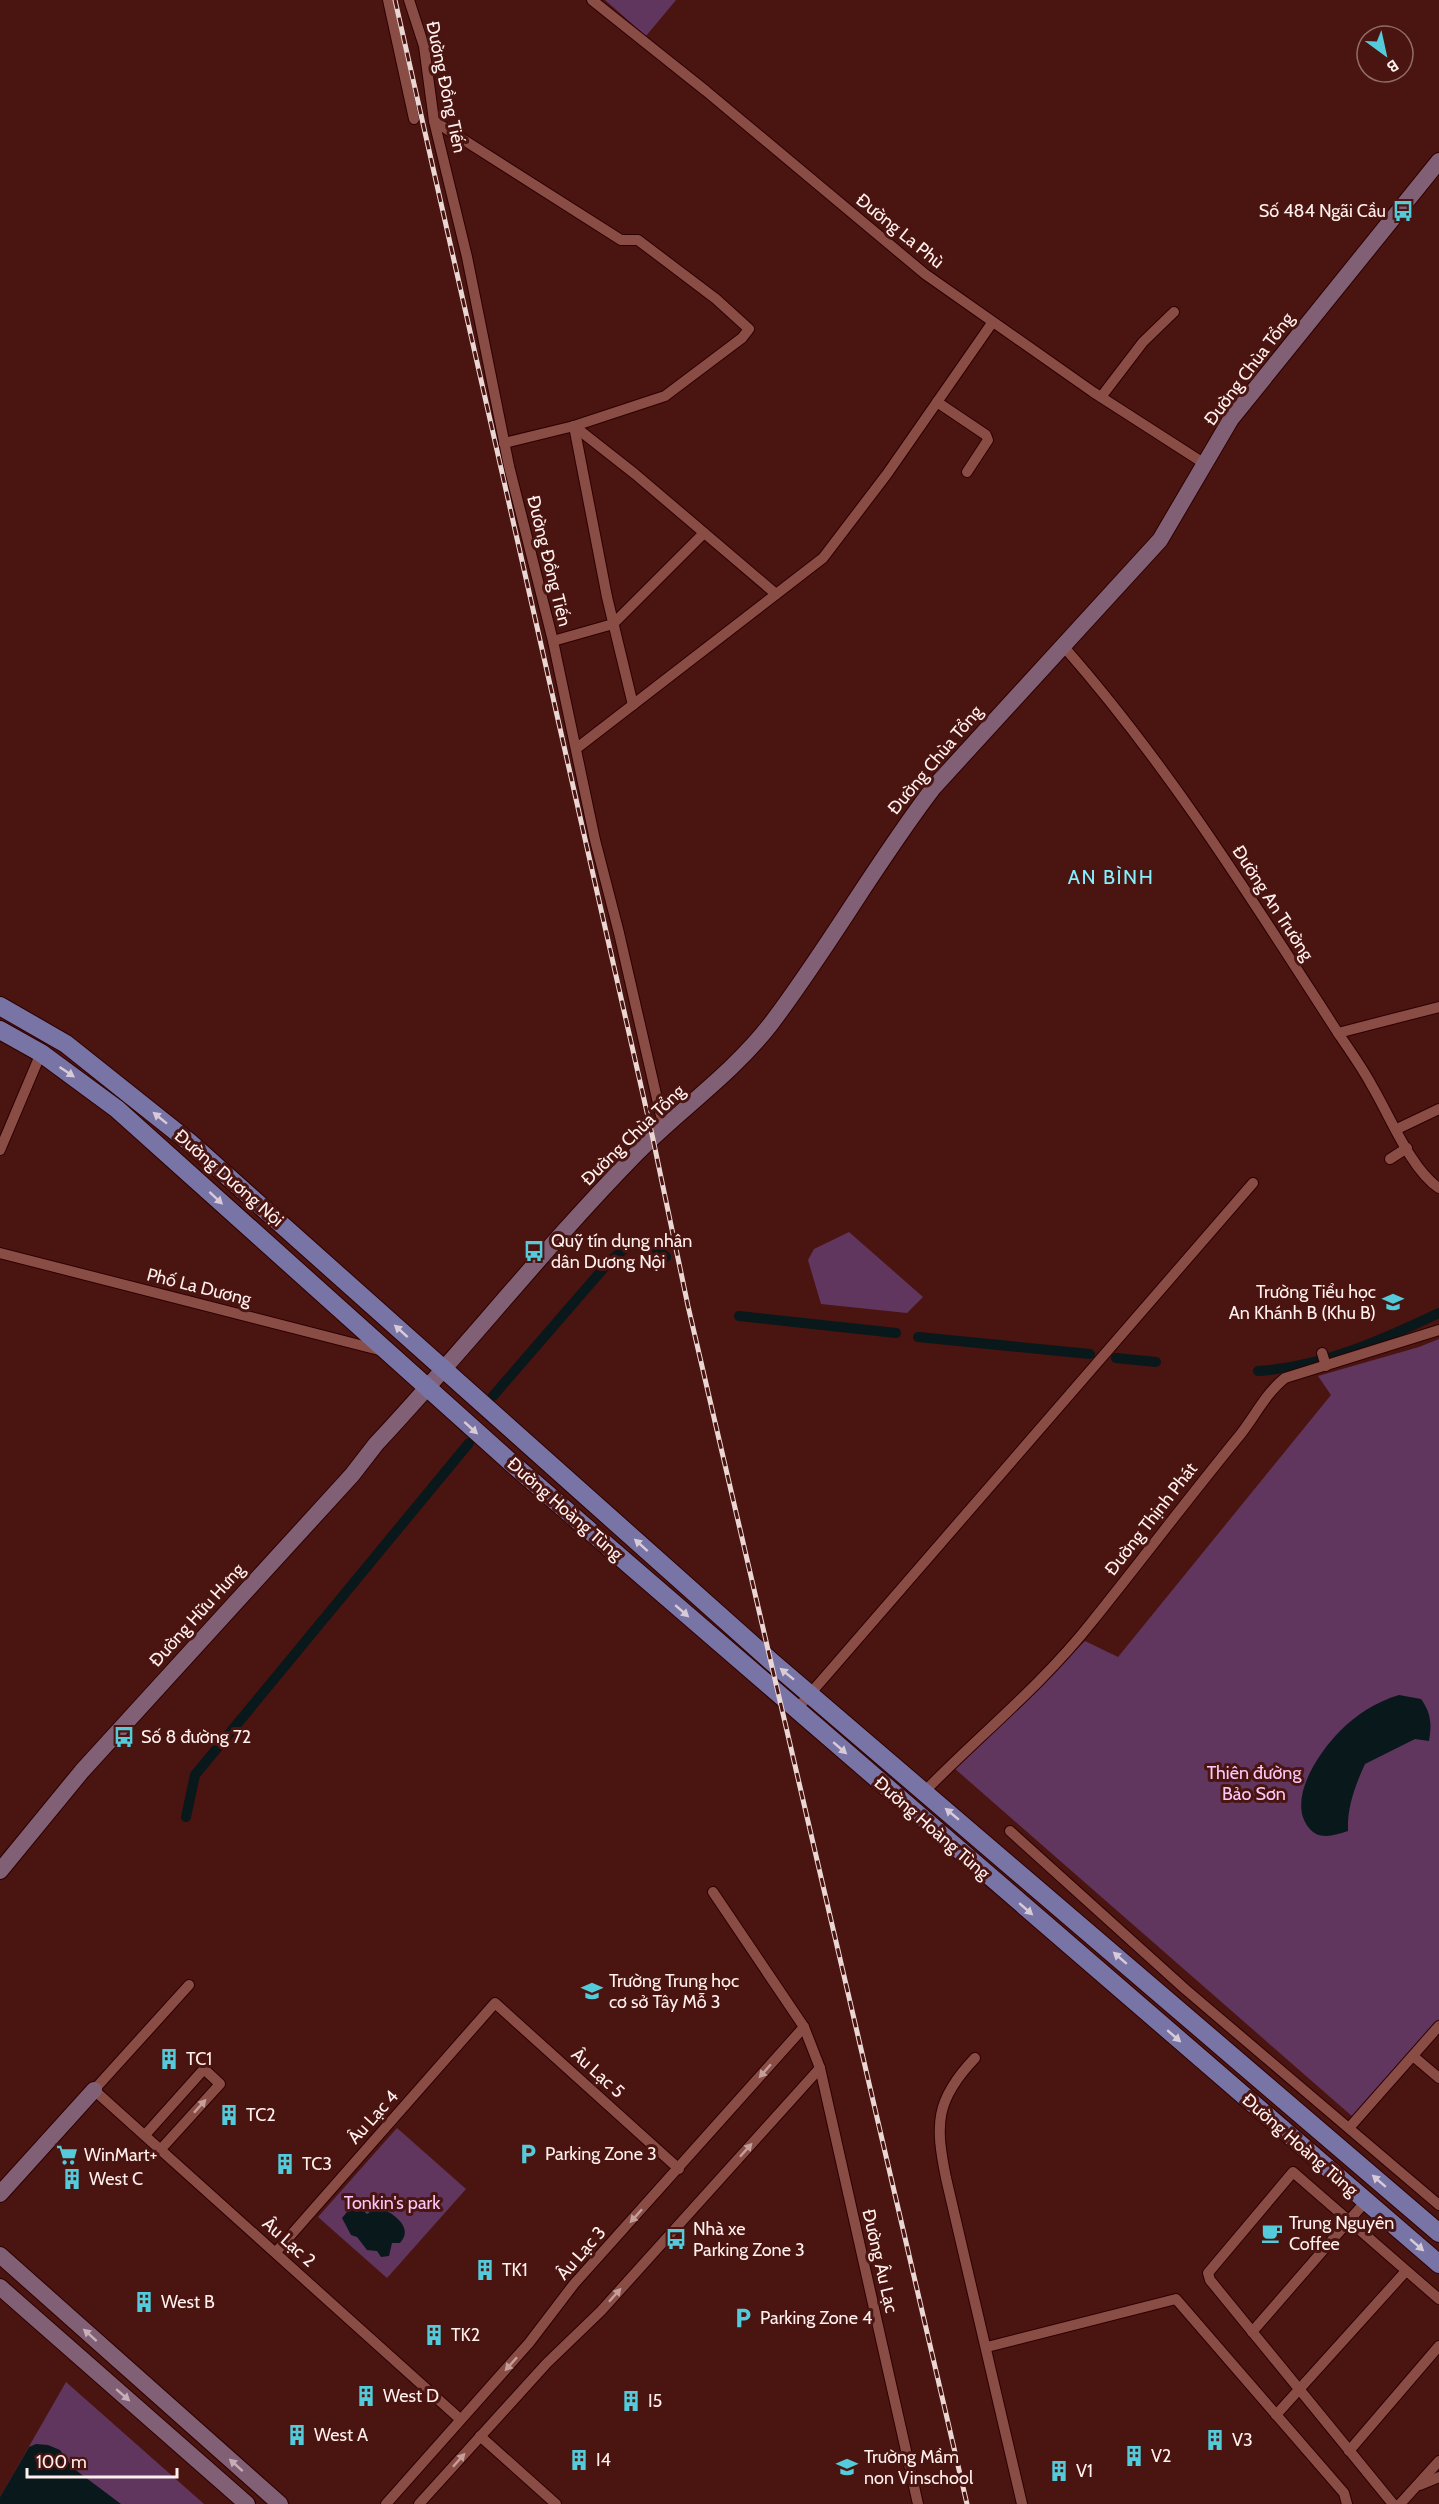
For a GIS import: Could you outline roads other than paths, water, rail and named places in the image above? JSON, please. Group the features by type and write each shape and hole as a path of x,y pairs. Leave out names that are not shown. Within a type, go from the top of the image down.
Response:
{"main road":[{"name":"Đường Chùa Tổng","path":"428,1389 594,1198 664,1129 706,1092 769,1026 800,987 909,819 934,787 1042,666 1064,647 1160,540 1231,419 1439,160"},
{"name":"Đường Dương Nội","path":"0,1006 50,1034 109,1076 189,1142 445,1370"},
{"name":"Đường Dương Nội","path":"0,1030 41,1053 117,1109 428,1389"},
{"path":"41,1053 50,1034"},
{"name":"Đường Hoàng Tùng","path":"445,1370 810,1694 1439,2233"},
{"name":"Đường Hoàng Tùng","path":"428,1389 982,1871 1439,2264"},
{"name":"Đường Hữu Hưng","path":"0,1870 82,1771 428,1389"},
{"path":"982,1871 997,1852"},
{"path":"1132,2000 1147,1982"},
{"path":"0,2194 94,2090"},
{"path":"0,2255 280,2504"},
{"path":"0,2287 247,2504"}],"street":[{"path":"388,0 414,119"},
{"name":"Đường Đồng Tiến","path":"409,0 424,46 434,120 467,257 504,443 577,748 595,840 620,933 664,1129"},
{"name":"Đường La Phù","path":"592,0 706,91 864,225 992,323 1205,464"},
{"path":"434,120 621,240 638,240 716,299 749,329 742,338 665,396 574,426 504,443"},
{"path":"1101,397 1143,342 1174,312"},
{"path":"577,748 833,548 992,323"},
{"path":"937,402 986,435 988,440 967,472"},
{"path":"574,426 776,594"},
{"path":"574,426 612,624 633,705"},
{"path":"552,641 612,624 704,533"},
{"name":"Đường An Trường","path":"1064,647 1095,682 1202,826 1338,1033 1407,1148 1432,1183 1439,1188"},
{"path":"1338,1033 1439,1007"},
{"path":"0,1150 41,1053"},
{"path":"1397,1129 1439,1109"},
{"path":"1390,1159 1407,1148"},
{"path":"796,1710 1253,1184"},
{"name":"Phố La Dương","path":"0,1253 389,1353"},
{"name":"Đường Thịnh Phát","path":"925,1791 1042,1679 1089,1626 1167,1524 1253,1419 1273,1387 1285,1378 1324,1360 1439,1330"},
{"path":"1010,1831 1180,1984 1439,2205"},
{"name":"Đường Âu Lạc","path":"712,1892 804,2027 820,2068 918,2504"},
{"path":"1168,1999 1180,1984"},
{"path":"94,2090 189,1985"},
{"name":"Âu Lạc 5","path":"495,2003 679,2169"},
{"name":"Âu Lạc 4","path":"276,2252 495,2003"},
{"path":"1349,2128 1439,2026"},
{"name":"Âu Lạc 3","path":"386,2504 529,2343 574,2284 804,2027"},
{"path":"1413,2056 1439,2078"},
{"path":"975,2058 947,2092 939,2112 938,2130 946,2178 1022,2504"},
{"path":"419,2504 547,2363 601,2311 820,2068"},
{"path":"145,2135 204,2069 220,2084 161,2149"},
{"name":"Âu Lạc 2","path":"94,2090 460,2419"},
{"path":"1393,2504 1210,2280 1208,2273 1293,2172 1439,2299"},
{"path":"1252,2332 1366,2201"},
{"path":"1276,2415 1406,2271"},
{"path":"987,2347 1176,2299 1344,2493 1347,2504"},
{"path":"1349,2451 1439,2346"},
{"path":"480,2436 556,2504"},
{"path":"1400,2504 1439,2461"},
{"path":"1415,2488 1439,2477"}],"waterway":[{"path":"493,1396 609,1262 629,1245 650,1244 666,1257"},
{"path":"1258,1371 1305,1364 1351,1351 1439,1313"},
{"path":"739,1316 896,1333"},
{"path":"918,1337 1090,1354"},
{"path":"1116,1358 1156,1362"},
{"path":"186,1817 195,1775 469,1443"}],"railway":[{"path":"395,0 653,1139 688,1306 967,2504"}],"place":[{"name":"Số 484 Ngãi Cầu","path":"1403,211"},
{"name":"Quỹ tín dụng nhân dân Dương Nội","path":"534,1251"},
{"name":"Trường Tiểu học An Khánh B (Khu B)","path":"1393,1302"},
{"name":"Số 8 đường 72","path":"124,1737"},
{"name":"Trường Trung học cơ sở Tây Mỗ 3","path":"592,1991"},
{"name":"TC1","path":"169,2059"},
{"name":"TC2","path":"229,2115"},
{"name":"Parking Zone 3","path":"528,2154"},
{"name":"WinMart+","path":"67,2155"},
{"name":"TC3","path":"285,2164"},
{"name":"West C","path":"72,2179"},
{"name":"Trung Nguyên Coffee","path":"1272,2233"},
{"name":"Nhà xe Parking Zone 3","path":"676,2239"},
{"name":"TK1","path":"485,2270"},
{"name":"West B","path":"144,2302"},
{"name":"Parking Zone 4","path":"743,2318"},
{"name":"TK2","path":"434,2335"},
{"name":"West D","path":"366,2396"},
{"name":"I5","path":"631,2401"},
{"name":"West A","path":"297,2435"},
{"name":"V3","path":"1215,2440"},
{"name":"V2","path":"1134,2456"},
{"name":"I4","path":"579,2460"},
{"name":"Trường Mầm non Vinschool","path":"847,2467"},
{"name":"V1","path":"1059,2471"}],"district":[{"name":"AN BÌNH","path":"1111,877"}],"park label":[{"name":"Thiên đường Bảo Sơn","path":"1254,1783"},
{"name":"Tonkin's park","path":"392,2203"}]}
